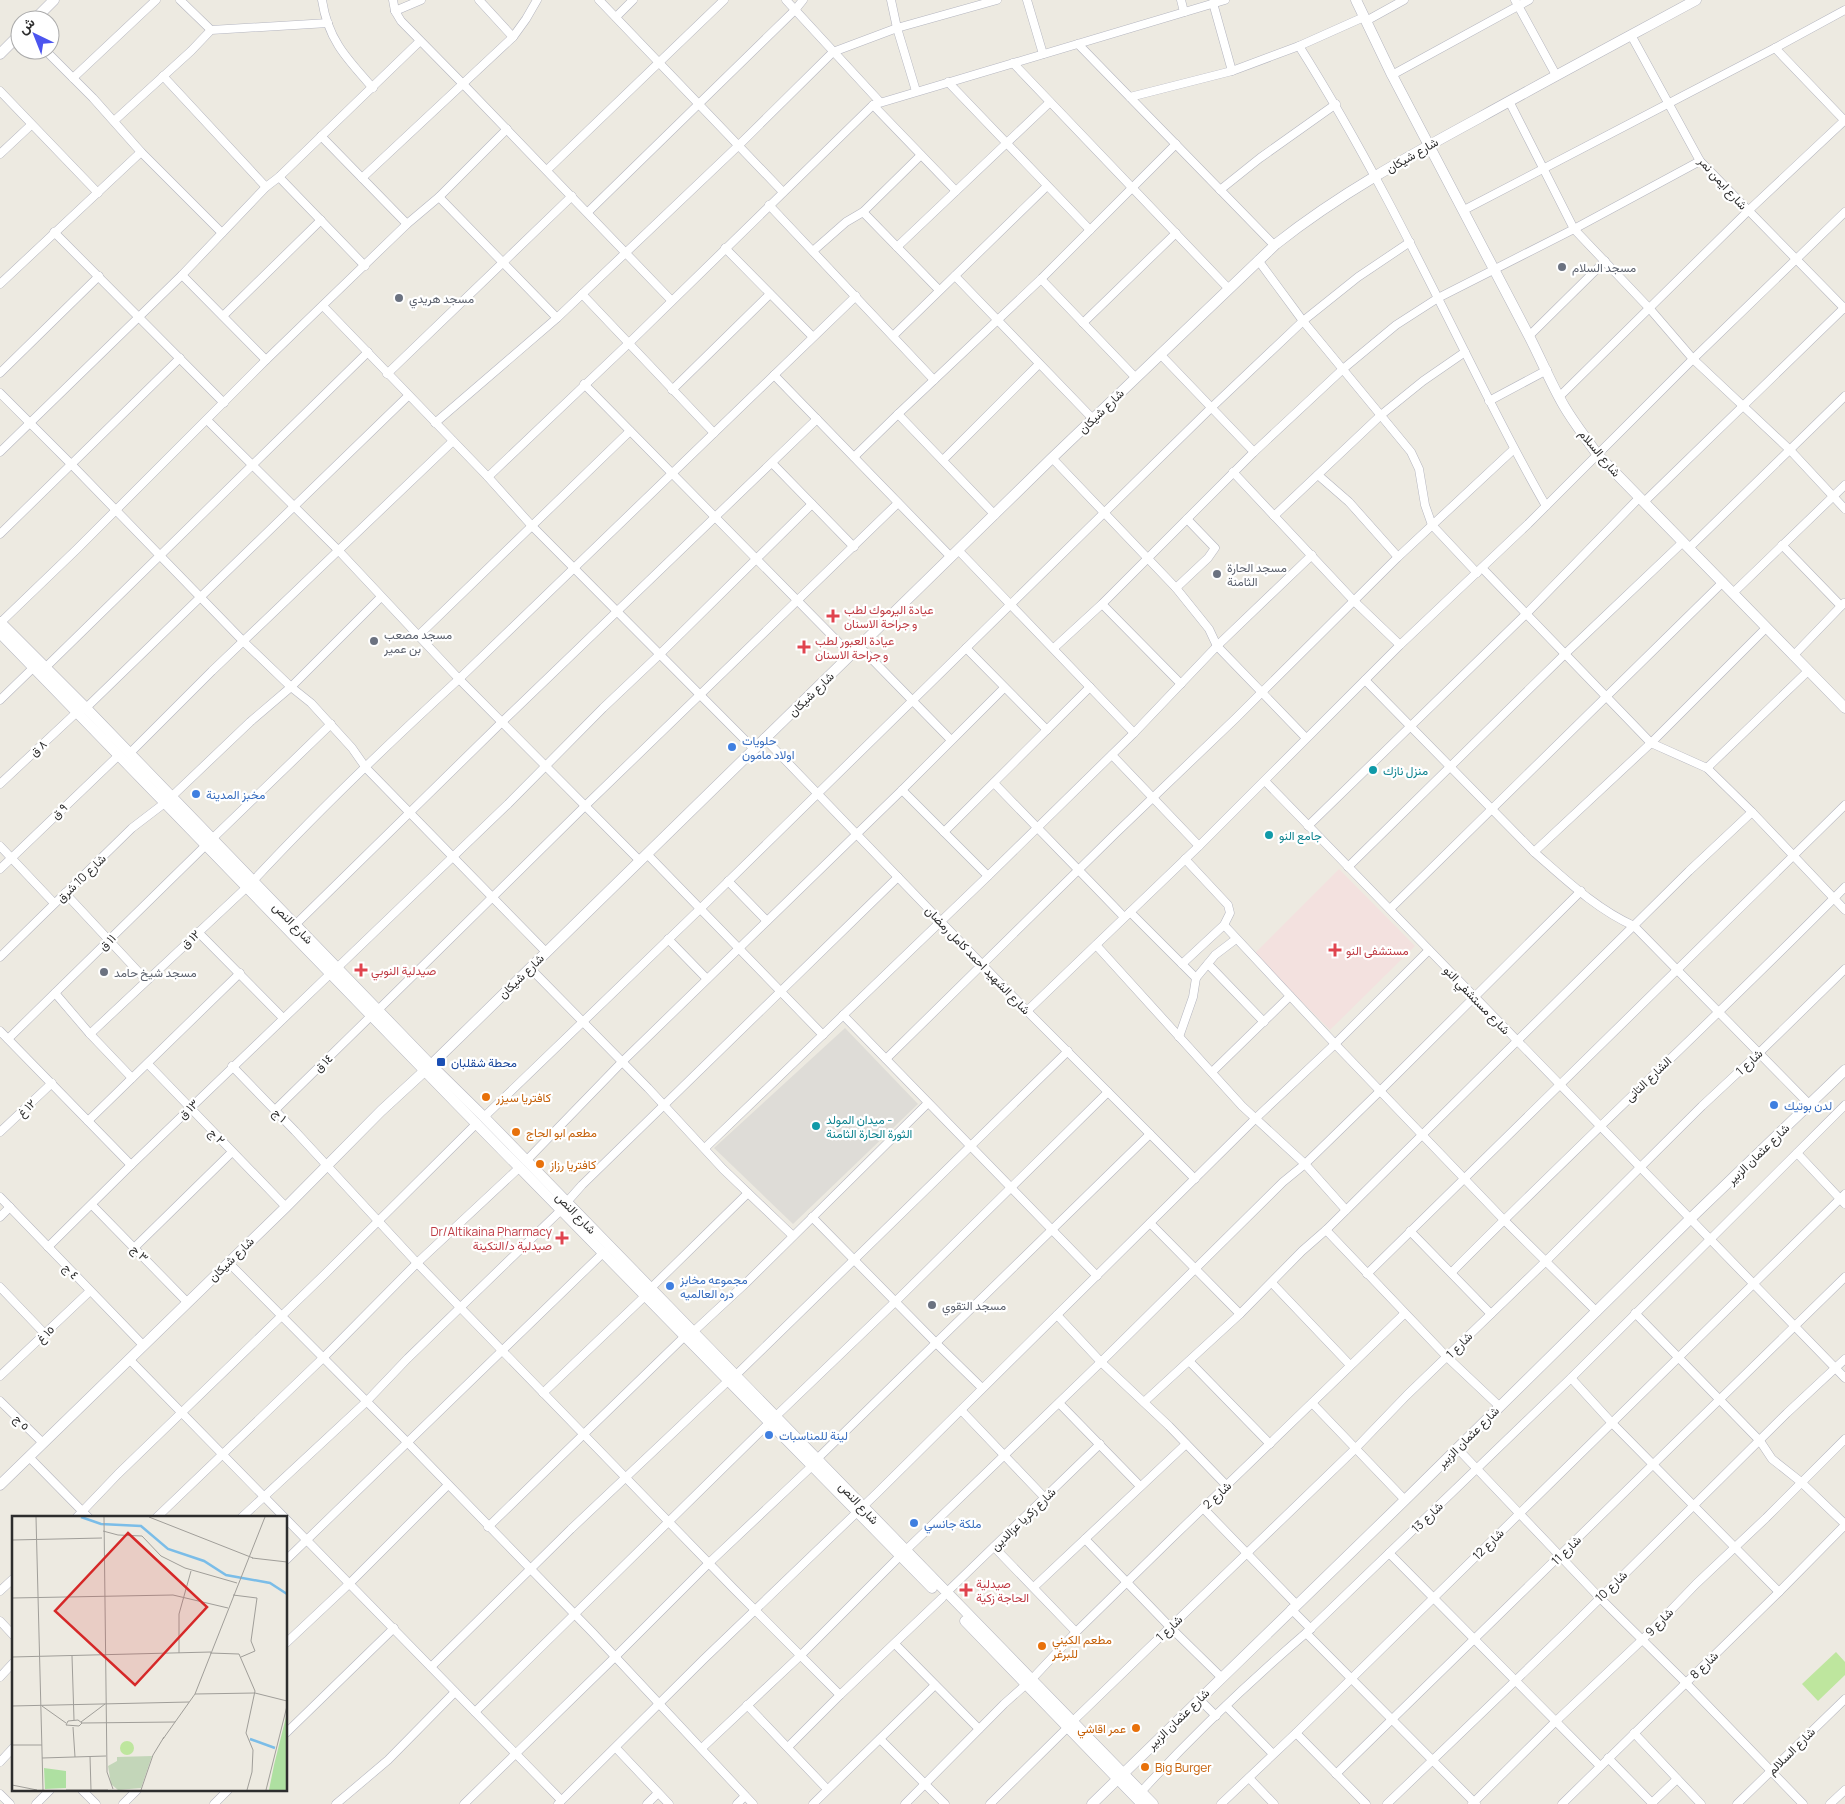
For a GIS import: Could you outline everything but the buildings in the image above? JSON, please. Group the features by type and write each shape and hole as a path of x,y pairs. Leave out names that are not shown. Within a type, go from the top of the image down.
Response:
{"street":[{"path":"44,10 54,0"},
{"path":"73,78 156,0"},
{"path":"180,0 210,30"},
{"path":"322,0 328,22 341,52 373,88"},
{"path":"393,0 401,21 588,212 671,300"},
{"path":"396,11 421,0"},
{"path":"479,0 513,37"},
{"path":"362,178 513,37 526,19 536,0"},
{"path":"599,0 783,192"},
{"path":"616,17 633,0"},
{"path":"547,170 724,0"},
{"path":"786,0 921,154 956,191"},
{"path":"588,212 795,10 803,0"},
{"path":"891,0 897,28 916,91"},
{"path":"435,423 557,318 739,145 833,52 897,28 998,0"},
{"path":"1027,0 1043,54"},
{"path":"1181,0 1184,12"},
{"path":"488,477 877,103 1225,0"},
{"name":"شارع السلام","path":"1356,0 1392,75 1430,144 1570,417 1597,454 1793,656 1843,702"},
{"path":"1130,97 1232,71 1365,19 1404,0"},
{"path":"1392,75 1517,3 1529,0"},
{"name":"شارع شيكان","path":"0,1485 286,1207 381,1110 428,1068 764,738 1274,245 1307,220 1375,176 1430,144 1693,1"},
{"path":"1213,3 1232,71"},
{"path":"1517,3 1556,75"},
{"path":"1464,210 1845,10"},
{"path":"114,121 191,51 210,30 328,22"},
{"name":"شارع ايمن نمر","path":"1631,35 1700,161 1845,308"},
{"path":"0,452 182,275 266,187 373,88 420,41"},
{"path":"0,54 10,44"},
{"path":"1078,44 1274,245"},
{"path":"1299,46 1336,104 1375,176 1489,401 1546,506"},
{"path":"1559,397 1748,211 1845,121 1775,48"},
{"path":"55,60 114,121 140,152 222,233"},
{"path":"1013,63 1228,288"},
{"path":"163,76 266,187"},
{"path":"948,82 1090,230"},
{"path":"0,91 98,193"},
{"path":"1509,101 1574,229 1650,309 1693,359 1790,450 1845,509"},
{"path":"897,247 1050,102"},
{"path":"1220,190 1260,158 1336,104"},
{"path":"0,154 32,125"},
{"path":"0,625 224,404 266,360 366,266 407,224 439,197 507,129"},
{"path":"321,136 407,224"},
{"path":"854,457 1041,279 1176,144"},
{"path":"0,284 140,152"},
{"path":"813,251 846,222 863,212 921,154"},
{"path":"1054,648 1102,604 1254,452 1343,369 1396,325 1438,298 1574,229 1700,161"},
{"path":"279,177 366,266"},
{"path":"893,336 1047,186"},
{"path":"387,374 572,196"},
{"path":"439,197 557,318"},
{"path":"769,205 934,380"},
{"path":"863,212 939,290"},
{"path":"1027,1011 1185,859 1400,645 1546,506 1693,359 1845,212"},
{"path":"222,316 321,220"},
{"path":"54,232 224,404"},
{"path":"1084,323 1176,233"},
{"path":"78,1516 181,1412 282,1316 480,1120 728,881 1211,408 1303,321 1358,278 1410,242"},
{"path":"725,248 813,337"},
{"path":"1258,260 1303,321 1416,460 1425,505 1432,526 1527,614 1651,743 1707,768 1752,812 1845,910"},
{"path":"1529,336 1605,261"},
{"path":"182,275 266,360"},
{"path":"0,373 99,276"},
{"path":"955,276 1093,419"},
{"path":"1041,279 1136,377"},
{"path":"582,294 714,433"},
{"path":"672,390 770,294"},
{"name":"١٢ ق","path":"90,1034 250,884 285,847 518,620 856,296"},
{"path":"323,306 488,477 532,526 754,749"},
{"path":"1308,826 1642,500 1744,406 1845,308"},
{"path":"46,667 368,352"},
{"path":"1274,516 1381,415 1423,381 1465,352"},
{"path":"1160,354 1254,452"},
{"path":"0,534 180,358"},
{"path":"943,460 1039,364"},
{"path":"1489,401 1547,370"},
{"path":"774,375 898,503 1011,604 1134,733"},
{"path":"584,384 851,655"},
{"path":"0,393 244,642 291,687 311,703 331,724 366,768 546,952"},
{"name":"٨ ق","path":"0,784 82,710 201,597 408,396"},
{"path":"1348,867 1566,653 1790,450 1845,396"},
{"path":"898,414 995,515"},
{"path":"295,925 502,722 817,419"},
{"path":"207,420 338,550 458,680 585,806 700,908 823,1035"},
{"path":"418,636 630,431"},
{"path":"130,753 453,441"},
{"path":"886,1059 1398,557 1514,449"},
{"path":"1052,458 1176,588 1209,629 1217,646 1306,738"},
{"path":"772,463 854,547"},
{"path":"1233,472 1354,601 1400,645"},
{"path":"1318,475 1349,502 1398,557"},
{"path":"1733,593 1845,485"},
{"name":"١٤ ق","path":"275,1110 898,503"},
{"name":"١٣ ق","path":"48,1248 232,1066 454,857 812,504"},
{"path":"1176,588 1208,558 1215,548 1187,519"},
{"path":"1782,545 1843,605 1793,656"},
{"path":"705,1148 1112,755 1217,646 1312,555"},
{"path":"1390,909 1722,582"},
{"name":"شارع 10 شرق","path":"0,957 132,828 168,799 250,722 291,687 381,597"},
{"path":"1102,604 1181,684"},
{"name":"شارع النص","path":"0,625 34,667 130,753 168,799 209,842 1071,1724 1120,1776 1138,1800 1152,1804"},
{"name":"شارع النص","path":"0,625 46,667 119,755 168,799"},
{"path":"1534,852 1651,743 1766,628"},
{"path":"860,647 951,740"},
{"path":"966,648 1047,730"},
{"path":"0,700 34,667"},
{"path":"1707,768 1808,671"},
{"path":"1365,680 1534,852 1617,918 1634,926 1760,1052 1810,1105"},
{"path":"944,832 1090,687"},
{"path":"158,1516 323,1358 417,1263 523,1164 623,1061 902,790 1004,688"},
{"name":"١١ ق","path":"8,1039 331,724"},
{"name":"شارع الشهيد احمد كامل رمضان","path":"764,738 982,965 1195,1179"},
{"name":"٩ ق","path":"0,869 119,755"},
{"path":"1112,755 1198,846"},
{"name":"شارع مستشفي النو","path":"1264,780 1845,1378"},
{"path":"994,783 1080,870 1196,978"},
{"path":"902,790 988,876"},
{"path":"1367,1274 1845,805"},
{"path":"1144,1402 1272,1283 1302,1251 1326,1230 1518,1041 1688,871 1752,812"},
{"path":"0,846 54,903"},
{"path":"1182,964 1224,925 1230,913 1228,905 1185,859"},
{"path":"244,1516 366,1402 408,1358 564,1206 582,1185 898,877"},
{"path":"728,881 767,921"},
{"name":"شارع النص","path":"250,884 295,925 334,970"},
{"name":"الشارع التانى","path":"1452,1272 1600,1126 1720,1012 1845,887"},
{"path":"702,1748 801,1655 902,1553 1101,1362 1283,1182 1305,1164 1380,1091 1581,891"},
{"path":"65,893 146,980"},
{"path":"1224,925 1504,1220 1597,1312"},
{"path":"198,932 283,1018"},
{"path":"668,939 707,979"},
{"path":"1179,1037 1193,997 1196,978 1208,964 1236,939"},
{"path":"1096,945 1212,1072 1256,1118 1305,1164 1346,1210"},
{"path":"288,1520 516,1753 560,1802 1429,950"},
{"path":"1208,964 1264,1022"},
{"path":"530,968 623,1061 748,1193 793,1236"},
{"name":"شارع 1","path":"990,1804 1355,1449 1702,1106 1845,969"},
{"path":"88,1121 240,974"},
{"path":"55,993 90,1034 132,1078"},
{"path":"1212,1072 1290,996"},
{"path":"843,1015 1097,1276"},
{"path":"0,1031 131,1165"},
{"path":"431,1667 1068,1051"},
{"name":"٢ ج","path":"148,1064 286,1207"},
{"name":"١ ج","path":"232,1066 275,1110 377,1222 840,1695"},
{"name":"شارع عثمان الزبير","path":"1092,1804 1845,1070"},
{"name":"١٢ غ","path":"0,1132 52,1083"},
{"path":"475,1712 1108,1092"},
{"path":"488,1527 689,1334 746,1283 928,1104"},
{"name":"شارع 13","path":"1138,1800 1163,1768 1226,1706 1309,1631 1570,1378 1845,1105"},
{"path":"0,1120 6,1126"},
{"path":"464,1804 1150,1134"},
{"path":"134,1248 232,1152"},
{"path":"1797,1153 1843,1199"},
{"path":"543,1393 748,1193"},
{"name":"٤ ج","path":"0,1197 144,1345"},
{"name":"شارع 12","path":"1221,1804 1843,1199"},
{"name":"٣ ج","path":"92,1205 187,1302"},
{"name":"شارع النص","path":"564,1206 604,1252 648,1292"},
{"path":"0,1217 10,1207"},
{"path":"812,1217 936,1344 982,1388"},
{"path":"1150,1223 1240,1314"},
{"path":"1326,1230 1404,1314 1499,1406"},
{"path":"1410,1231 1492,1314"},
{"path":"288,1558 604,1252"},
{"path":"228,1262 574,1614 660,1703 753,1804"},
{"name":"شارع 11","path":"1336,1774 1845,1276"},
{"path":"1272,1283 1350,1365"},
{"name":"١٥ غ","path":"0,1376 90,1291"},
{"path":"2,1292 44,1334"},
{"path":"1636,1313 1760,1441 1772,1458 1801,1482 1845,1524"},
{"name":"شارع 2","path":"905,1804 1004,1704 1030,1682 1076,1632 1404,1314"},
{"path":"1057,1315 1101,1362 1144,1402 1227,1486"},
{"path":"129,1359 284,1516"},
{"name":"شارع 10","path":"1387,1804 1845,1359"},
{"path":"1189,1361 1270,1444"},
{"path":"1570,1378 1779,1592"},
{"name":"٥ ج","path":"0,1401 43,1443"},
{"path":"1059,1402 1140,1486"},
{"path":"1312,1403 1405,1500"},
{"path":"961,1410 1045,1498"},
{"name":"شارع 9","path":"1474,1803 1845,1439"},
{"name":"شارع زكريا عزالدين","path":"788,1748 840,1695 895,1644 1100,1444"},
{"path":"1034,1587 1186,1444"},
{"path":"1457,1448 1599,1597 1685,1682 1803,1804"},
{"path":"29,1456 86,1516"},
{"path":"288,1641 350,1583 448,1485"},
{"path":"1203,1508 1294,1607 1309,1631 1351,1678 1474,1803"},
{"name":"شارع 8","path":"1562,1804 1779,1592 1845,1524"},
{"path":"1085,1539 1221,1677"},
{"path":"994,1547 1076,1632"},
{"path":"1389,1553 1600,1766"},
{"path":"0,1591 12,1580"},
{"path":"0,1621 12,1634"},
{"path":"288,1731 394,1628"},
{"path":"895,1644 979,1729"},
{"path":"0,1677 12,1664"},
{"path":"812,1804 935,1685"},
{"path":"336,1804 388,1760 455,1692"},
{"path":"1199,1699 1216,1716"},
{"name":"شارع السلالم","path":"1738,1804 1845,1699"},
{"path":"747,1705 827,1789"},
{"path":"1226,1706 1273,1754"},
{"path":"288,1722 292,1726"},
{"path":"1296,1733 1366,1804"},
{"path":"1634,1733 1700,1804"},
{"path":"880,1740 945,1804"},
{"path":"616,1748 668,1804"},
{"path":"0,1762 12,1749"},
{"path":"1608,1758 1652,1803 1677,1779"},
{"path":"1248,1778 1274,1804"},
{"path":"1830,1804 1845,1790"},
{"path":"36,1804 48,1792"},
{"path":"84,1792 96,1804"},
{"path":"123,1804 135,1792"},
{"path":"214,1804 226,1792"},
{"path":"647,1804 658,1793"},
{"path":"0,1794 10,1804"},
{"path":"736,1804 745,1796"}],"shaded area":[{"name":"مستشفى النو","path":"1339,869 1415,946 1330,1030 1254,954"},
{"name":"ميدان المولد - الثورة الحارة الثامنة","path":"845,1028 918,1104 793,1224 714,1148"}],"green space":[{"path":"1836,1652 1845,1662 1845,1675 1818,1701 1802,1684"}],"place":[{"name":"مسجد السلام","path":"1562,267"},
{"name":"مسجد هريدي","path":"399,298"},
{"name":"مسجد الحارة الثامنة","path":"1217,574"},
{"name":"عيادة اليرموك لطب و جراحة الاسنان","path":"833,616"},
{"name":"مسجد مصعب بن عمير","path":"374,641"},
{"name":"عيادة العبور لطب و جراحة الاسنان","path":"804,647"},
{"name":"حلويات اولاد مامون","path":"732,747"},
{"name":"منزل نازك","path":"1373,770"},
{"name":"مخبز المدينة","path":"196,794"},
{"name":"جامع النو","path":"1269,835"},
{"name":"مستشفى النو","path":"1335,950"},
{"name":"صيدلية النوبي","path":"361,970"},
{"name":"مسجد شيخ حامد","path":"104,972"},
{"name":"محطة شقلبان","path":"441,1062"},
{"name":"كافتريا سيزر","path":"486,1097"},
{"name":"لدن بوتيك","path":"1774,1105"},
{"name":"ميدان المولد - الثورة الحارة الثامنة","path":"816,1126"},
{"name":"مطعم ابو الحاج","path":"516,1132"},
{"name":"كافتريا رزاز","path":"540,1164"},
{"name":"Dr/Altikaina Pharmacy صيدلية د/التكينة","path":"562,1238"},
{"name":"مجموعه مخابز دره العالميه","path":"670,1286"},
{"name":"مسجد التقوي","path":"932,1305"},
{"name":"لينة للمناسبات","path":"769,1435"},
{"name":"ملكة جانسي","path":"914,1523"},
{"name":"صيدلية الحاجة زكية","path":"966,1590"},
{"name":"مطعم الكيني للبرغر","path":"1042,1646"},
{"name":"عمر اقاشي","path":"1136,1728"},
{"name":"Big Burger","path":"1145,1767"}]}
